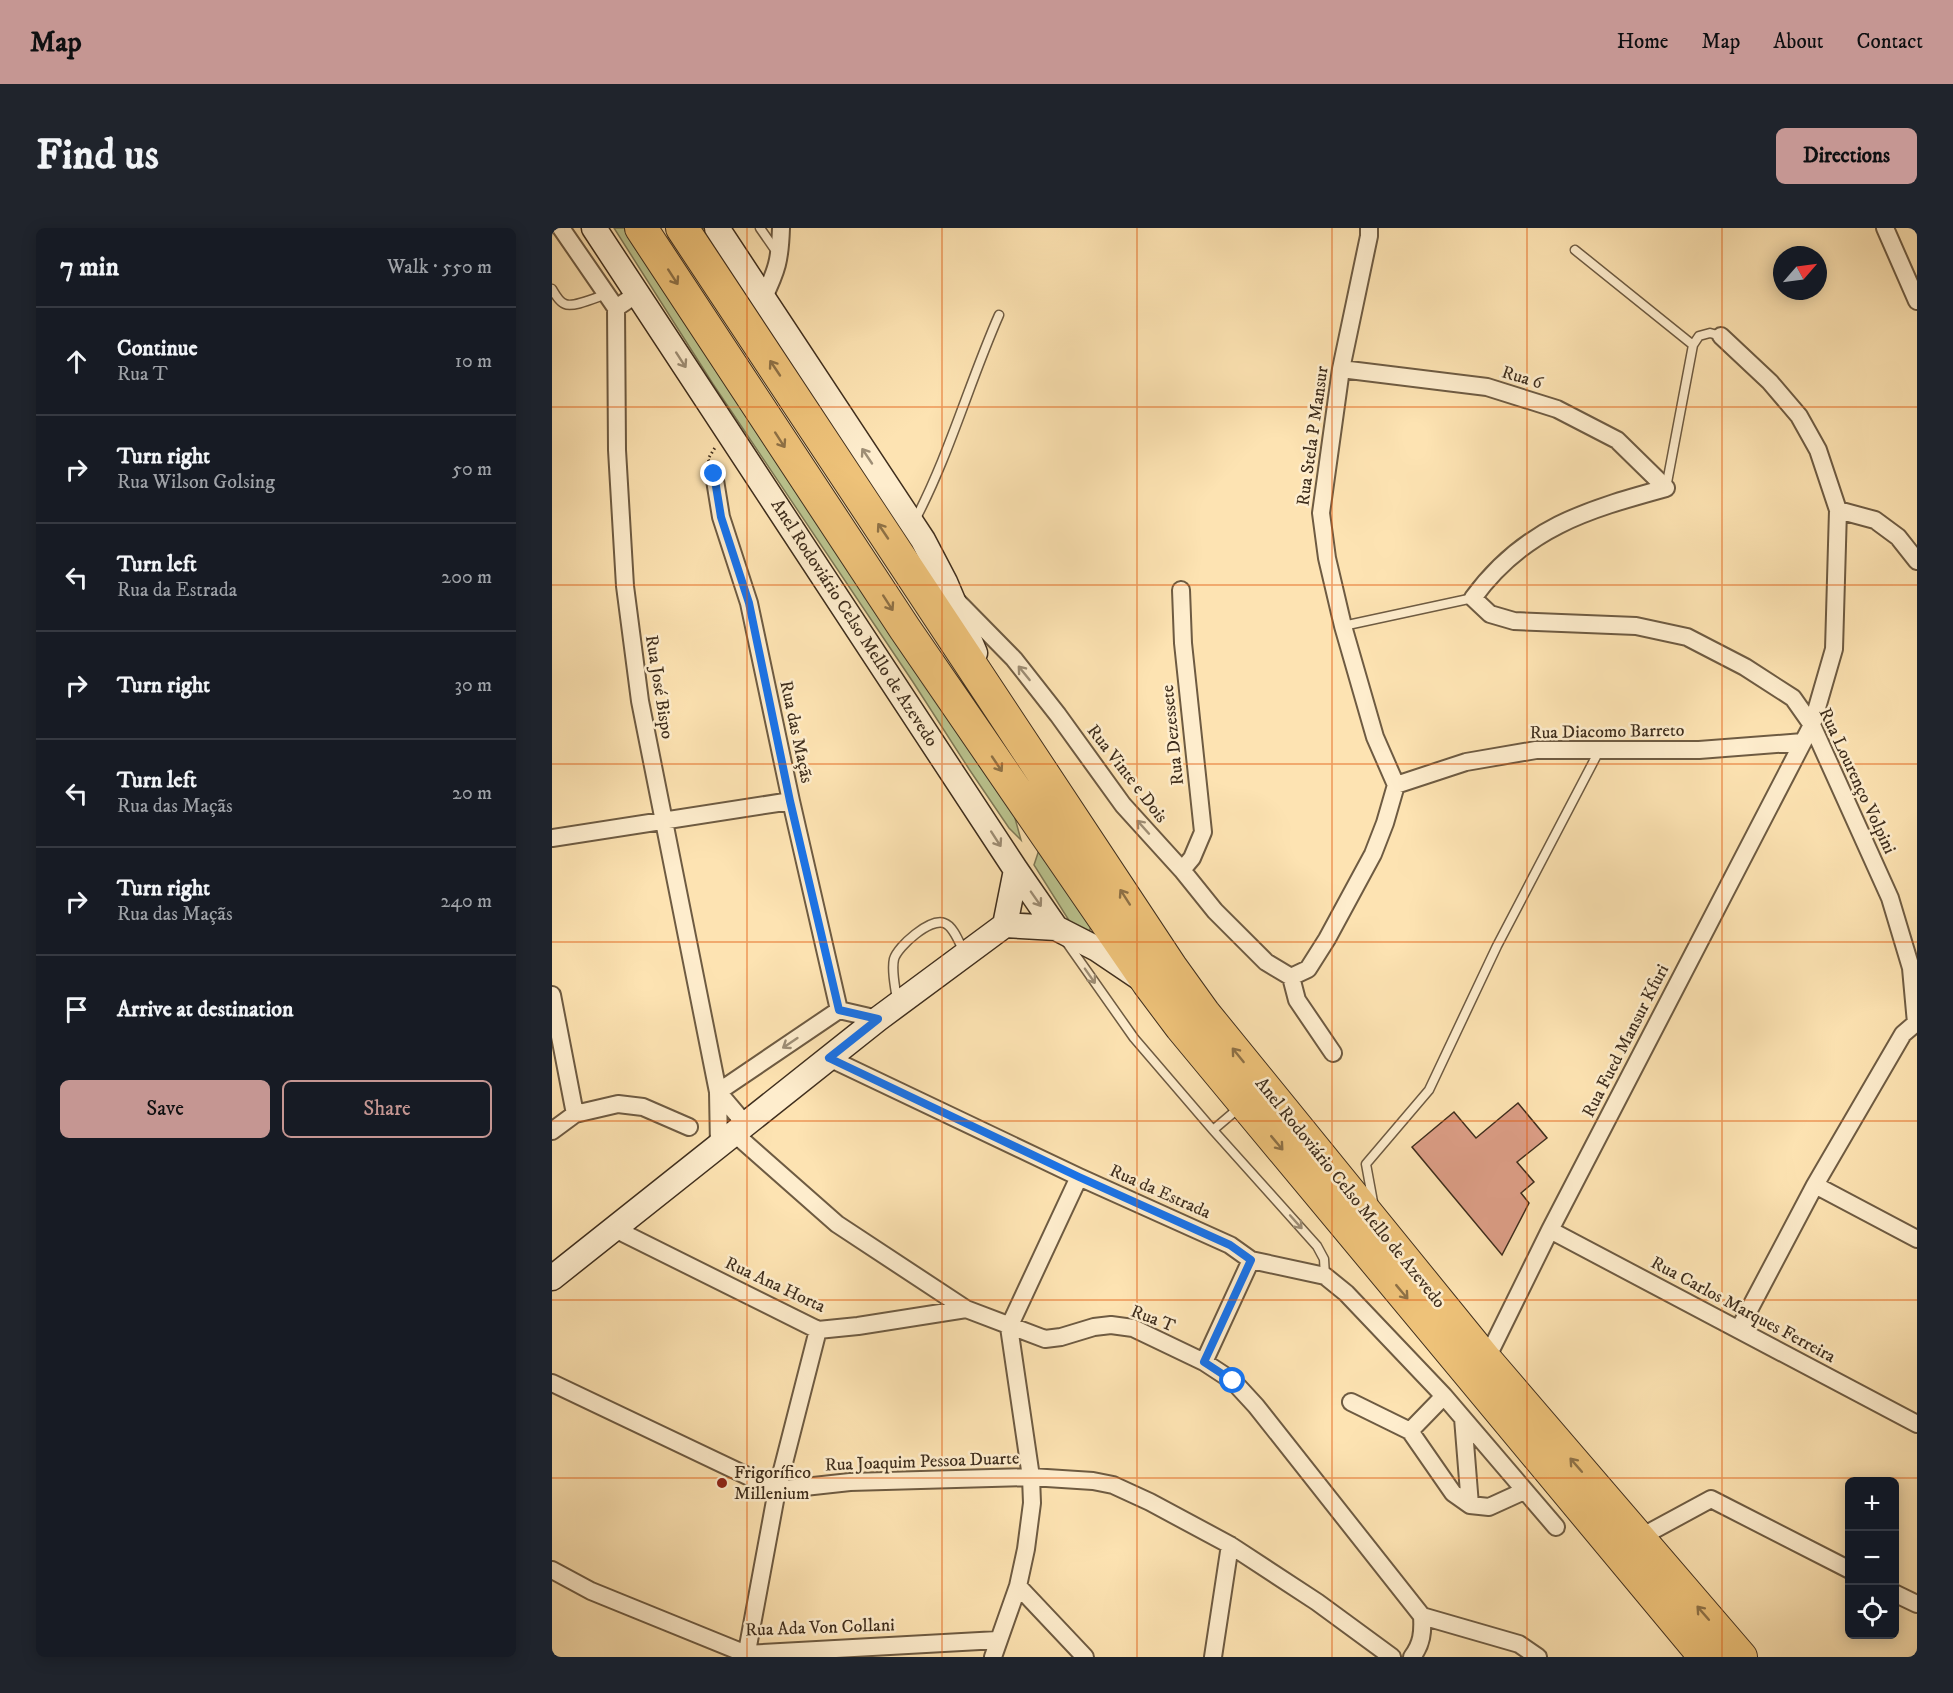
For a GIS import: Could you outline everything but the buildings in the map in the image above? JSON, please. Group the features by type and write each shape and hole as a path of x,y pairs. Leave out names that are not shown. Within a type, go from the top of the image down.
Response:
{"highway":[{"name":"Anel Rodoviário Celso Mello de Azevedo","path":"641,228 904,629 1148,983 1181,1027 1698,1651"},
{"name":"Anel Rodoviário Celso Mello de Azevedo","path":"682,228 1171,967 1204,1013 1486,1360 1742,1657"}],"main road":[{"name":"Anel Rodoviário Celso Mello de Azevedo","path":"594,228 1056,928 1096,949 1148,983"},
{"name":"Anel Rodoviário Celso Mello de Azevedo","path":"717,228 923,540 945,582 996,702"},
{"path":"1005,925 1016,870"},
{"path":"552,1278 878,1019 1005,925 1056,928"}],"street":[{"path":"561,228 612,301 637,294"},
{"path":"763,299 775,275 780,256 781,228"},
{"name":"Rua Stela P Mansur","path":"1369,228 1341,369 1321,513 1327,558 1343,626 1375,737 1396,785"},
{"path":"1886,228 1917,301"},
{"name":"Rua José Bispo","path":"612,301 625,586 640,701 662,821 718,1092 734,1135"},
{"path":"1721,336 1770,382 1799,416 1818,450 1839,510 1834,649 1812,725 1803,742"},
{"name":"Rua 6","path":"1341,369 1487,387 1557,409 1617,440 1666,488"},
{"name":"Rua das Maçãs","path":"714,474 721,517 749,603 790,801 839,1010"},
{"path":"1473,598 1486,581 1518,549 1570,518 1611,503 1666,488"},
{"path":"1839,510 1875,520 1898,537 1917,561"},
{"name":"Rua Vinte e Dois","path":"945,582 957,601 1021,669 1058,715 1123,805 1182,870 1215,911 1266,962 1290,977"},
{"name":"Rua Dezessete","path":"1181,590 1183,642 1203,832 1192,858 1182,870"},
{"name":"Rua Lourenço Volpini","path":"1473,598 1490,614 1514,621 1636,626 1687,637 1745,667 1793,698 1812,725 1890,898 1911,968 1916,1022 1910,1037 1815,1185 1739,1329"},
{"name":"Rua Diacomo Barreto","path":"1396,785 1466,762 1536,750 1699,750 1803,742"},
{"name":"Rua Fued Mansur Kfuri","path":"1486,1360 1550,1230 1803,742"},
{"path":"1334,1053 1297,1000 1290,977 1308,969 1327,939 1373,854 1396,785"},
{"path":"552,838 790,801"},
{"path":"552,995 575,1114"},
{"path":"718,1092 839,1010 878,1019"},
{"name":"Rua da Estrada","path":"829,1058 1079,1177 1230,1245 1251,1260 1325,1276 1346,1293 1444,1396 1556,1527"},
{"name":"Rua José Bispo","path":"718,1092 734,1135"},
{"path":"552,1131 575,1114 618,1104 643,1107 689,1127"},
{"name":"Rua T","path":"734,1135 837,1224 966,1309 1046,1339 1094,1327 1112,1325 1133,1328 1204,1362 1233,1381 1256,1406 1422,1616"},
{"path":"993,1657 1018,1586 1032,1503 1031,1477 1009,1327 1079,1177"},
{"path":"1815,1185 1917,1239"},
{"name":"Rua Ana Horta","path":"613,1228 818,1330 966,1309"},
{"name":"Rua Carlos Marques Ferreira","path":"1550,1230 1917,1424"},
{"path":"1204,1362 1251,1260"},
{"path":"746,1655 777,1490 818,1330"},
{"path":"552,1383 777,1490"},
{"path":"1410,1431 1444,1396"},
{"path":"1351,1402 1410,1431 1453,1493 1470,1505 1489,1507 1524,1491"},
{"path":"1463,1418 1470,1505"},
{"name":"Rua Joaquim Pessoa Duarte","path":"777,1490 850,1482 1031,1477 1093,1481 1113,1485 1230,1545 1317,1602 1392,1657"},
{"path":"1639,1538 1711,1499 1845,1567"},
{"path":"1213,1657 1230,1545"},
{"name":"Rua Ada Von Collani","path":"552,1570 591,1591 746,1655 998,1640"},
{"path":"1018,1586 1085,1657"},
{"path":"1899,1595 1917,1604"},
{"path":"1412,1657 1424,1632 1422,1616 1520,1644 1538,1657"}],"lane":[{"path":"760,228 780,256"},
{"path":"1575,250 1693,345"},
{"path":"552,289 559,300 565,304 612,301"},
{"path":"913,525 933,487 982,354 999,315"},
{"path":"1666,488 1693,345 1699,336 1710,333 1721,336"},
{"path":"1343,626 1473,598"},
{"path":"1376,1226 1366,1164 1428,1090 1497,946 1599,751"},
{"path":"898,1004 894,962 897,952 909,938 936,922 943,922 950,926 965,954"},
{"path":"1056,928 1134,1038 1317,1246 1324,1259 1325,1276"},
{"path":"1213,1130 1244,1103"}],"path":[{"path":"714,474 708,459 726,429"}],"green space":[{"path":"614,228 634,228 1010,800 1021,840 1009,828 969,769 713,384"},
{"path":"698,228 711,228 904,531 923,569"},
{"path":"1040,847 1093,921 1089,932 1075,930 1034,865"}],"place":[{"name":"Frigorífico Millenium","path":"722,1483"}],"route":[{"path":"714,474 721,517 749,603 790,801 839,1010 878,1019 829,1058 1079,1177 1230,1245 1251,1260 1204,1362 1233,1381"}]}
